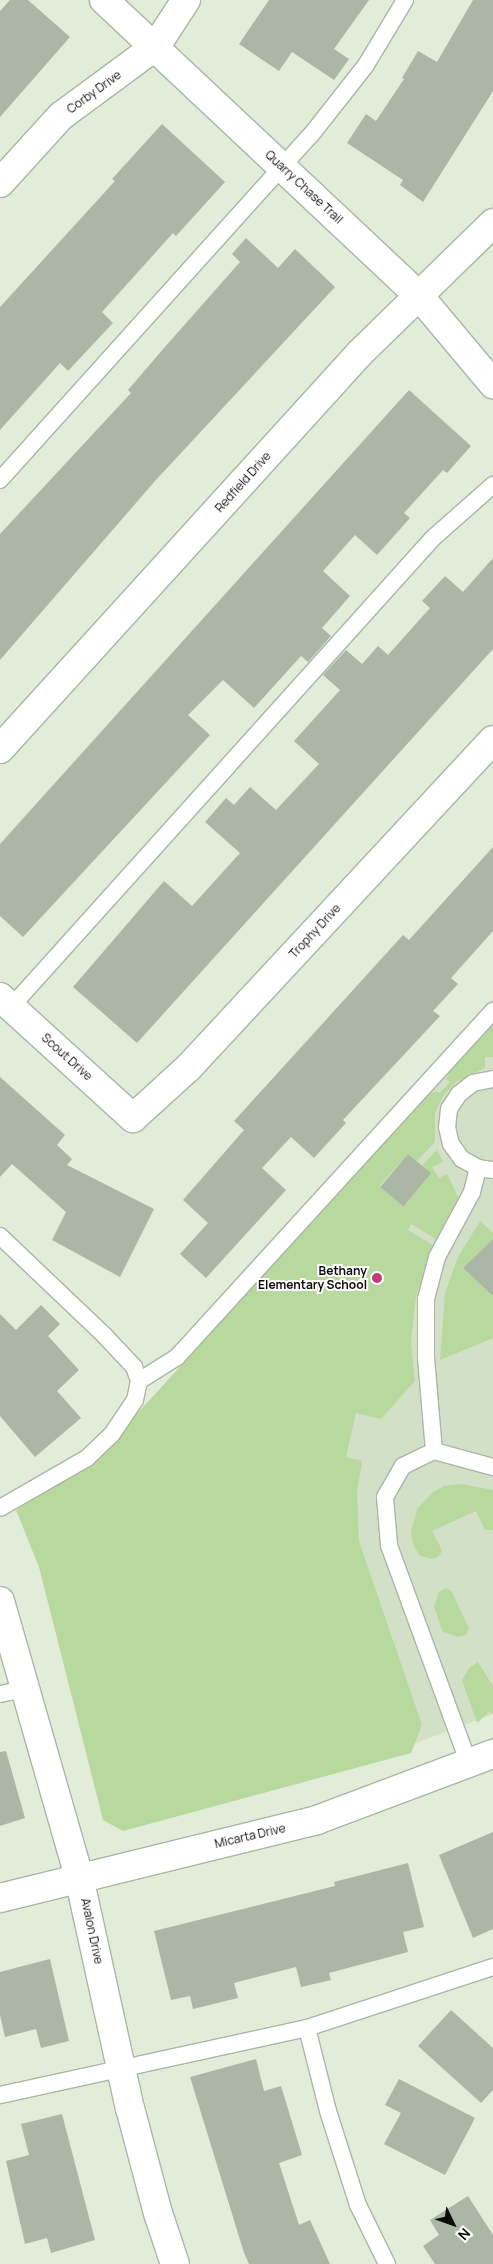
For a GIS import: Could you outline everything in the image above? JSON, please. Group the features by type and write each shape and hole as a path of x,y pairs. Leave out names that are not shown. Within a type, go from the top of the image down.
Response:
{"street":[{"name":"Quarry Chase Trail","path":"104,0 156,46 420,297 493,384"},
{"name":"Corby Drive","path":"0,183 61,116 156,46 186,0"},
{"name":"Redfield Drive","path":"0,749 360,353 420,297 493,223"},
{"name":"Trophy Drive","path":"133,1118 189,1067 493,740"},
{"name":"Scout Drive","path":"6,1002 133,1118"},
{"name":"Avalon Drive","path":"0,1601 13,1691 79,1876 121,2067 158,2213 175,2264"},
{"name":"Micarta Drive","path":"0,1898 79,1876 317,1820 481,1759"}],"lane":[{"path":"0,480 282,167 366,65 405,0"},
{"path":"6,1002 433,538 493,485"},
{"path":"139,1381 178,1357 493,1011"},
{"path":"434,1451 426,1357 426,1299 437,1257 485,1169 462,1159 451,1144 447,1127 450,1109 459,1094 473,1083 493,1079"},
{"path":"0,1236 104,1335 134,1367 139,1381 135,1400 112,1434 88,1458 0,1508"},
{"path":"481,1759 389,1545 385,1497 403,1466 434,1451 493,1467"},
{"path":"0,2096 121,2067 307,2028 493,1967"},
{"path":"307,2028 328,2111 358,2205 387,2264"}],"shaded area":[{"name":"Bethany Elementary School","path":"493,1023 493,1714 416,1743 116,1824 57,1601 24,1503 95,1460"}],"green space":[{"name":"Bethany Elementary School","path":"493,1023 493,1057 485,1057 485,1068 456,1082 443,1096 435,1113 435,1142 417,1161 408,1154 380,1185 402,1205 430,1173 422,1165 437,1150 443,1162 432,1167 439,1178 447,1174 458,1197 454,1211 436,1239 411,1224 408,1230 433,1245 416,1296 411,1342 415,1381 381,1419 356,1413 346,1457 362,1461 357,1492 359,1541 422,1725 411,1753 123,1831 103,1820 39,1567 16,1510 95,1460 428,1095 436,1091 440,1093 450,1082 446,1079 453,1067"},
{"path":"480,1221 493,1233 493,1239 463,1268 493,1296 493,1338 440,1360 445,1293 458,1257"},
{"path":"461,1484 493,1490 493,1530 485,1530 476,1511 432,1531 442,1550 440,1555 434,1559 420,1556 413,1544 411,1532 417,1509 433,1492 444,1486"},
{"path":"446,1588 452,1592 469,1628 466,1635 458,1637 443,1632 434,1607 439,1592"},
{"path":"478,1662 493,1686 493,1714 489,1712 477,1723 462,1680 469,1668"}],"building":[{"path":"10,0 28,0 70,37 0,117 0,11"},
{"path":"269,0 369,0 334,49 349,59 334,80 292,52 279,71 239,44"},
{"path":"473,0 493,0 493,91 423,202 400,185 403,180 347,143 366,114 376,121 404,79 402,78 418,51 437,62"},
{"path":"162,124 225,182 176,236 173,233 102,312 113,323 68,371 60,363 0,430 0,307 115,181 112,179"},
{"path":"246,238 278,268 295,249 335,287 155,481 0,660 0,534 131,393 128,390 240,262 232,254"},
{"path":"409,390 471,446 447,473 443,470 404,513 410,518 377,555 355,535 323,571 350,596 322,628 331,636 308,662 301,656 254,708 223,680 188,715 210,735 23,937 0,916 0,844"},
{"path":"493,558 493,649 137,1043 73,987 164,881 192,906 240,853 205,822 226,798 234,805 250,787 276,810 319,764 294,741 340,690 323,675 346,650 362,664 378,646 388,655 430,608 422,601 445,576 463,592"},
{"path":"493,847 493,931 451,978 458,984 433,1011 440,1016 343,1120 346,1123 314,1158 291,1137 262,1168 286,1190 206,1278 180,1254 208,1223 183,1200 244,1130 234,1121 403,935 409,940"},
{"path":"0,1077 65,1135 57,1145 72,1159 67,1165 154,1209 120,1277 52,1240 66,1212 12,1164 0,1177"},
{"path":"408,1154 431,1173 403,1206 380,1187"},
{"path":"493,1239 493,1296 463,1268"},
{"path":"41,1305 60,1324 48,1336 79,1370 57,1391 81,1418 35,1457 0,1416 0,1314 16,1330"},
{"path":"6,1751 25,1818 0,1826 0,1752"},
{"path":"493,1832 493,1929 473,1938 439,1855"},
{"path":"408,1863 424,1927 403,1932 408,1952 329,1973 331,1980 301,1987 296,1967 234,1983 238,1998 193,2009 190,1996 171,2000 154,1931 335,1886 334,1882"},
{"path":"50,1959 69,2041 41,2048 36,2029 5,2037 0,2015 0,1972"},
{"path":"451,2010 493,2048 493,2090 481,2103 418,2046"},
{"path":"256,2059 264,2091 281,2086 302,2155 279,2163 299,2225 310,2220 330,2264 249,2264 244,2253 190,2077"},
{"path":"399,2079 475,2118 445,2175 384,2144 401,2113 385,2105"},
{"path":"62,2114 95,2240 51,2253 47,2238 25,2244 6,2161 29,2155 21,2124"},
{"path":"468,2196 493,2235 493,2264 435,2264 423,2246 439,2235 430,2220"}],"place":[{"name":"Bethany Elementary School","path":"377,1278"}]}
